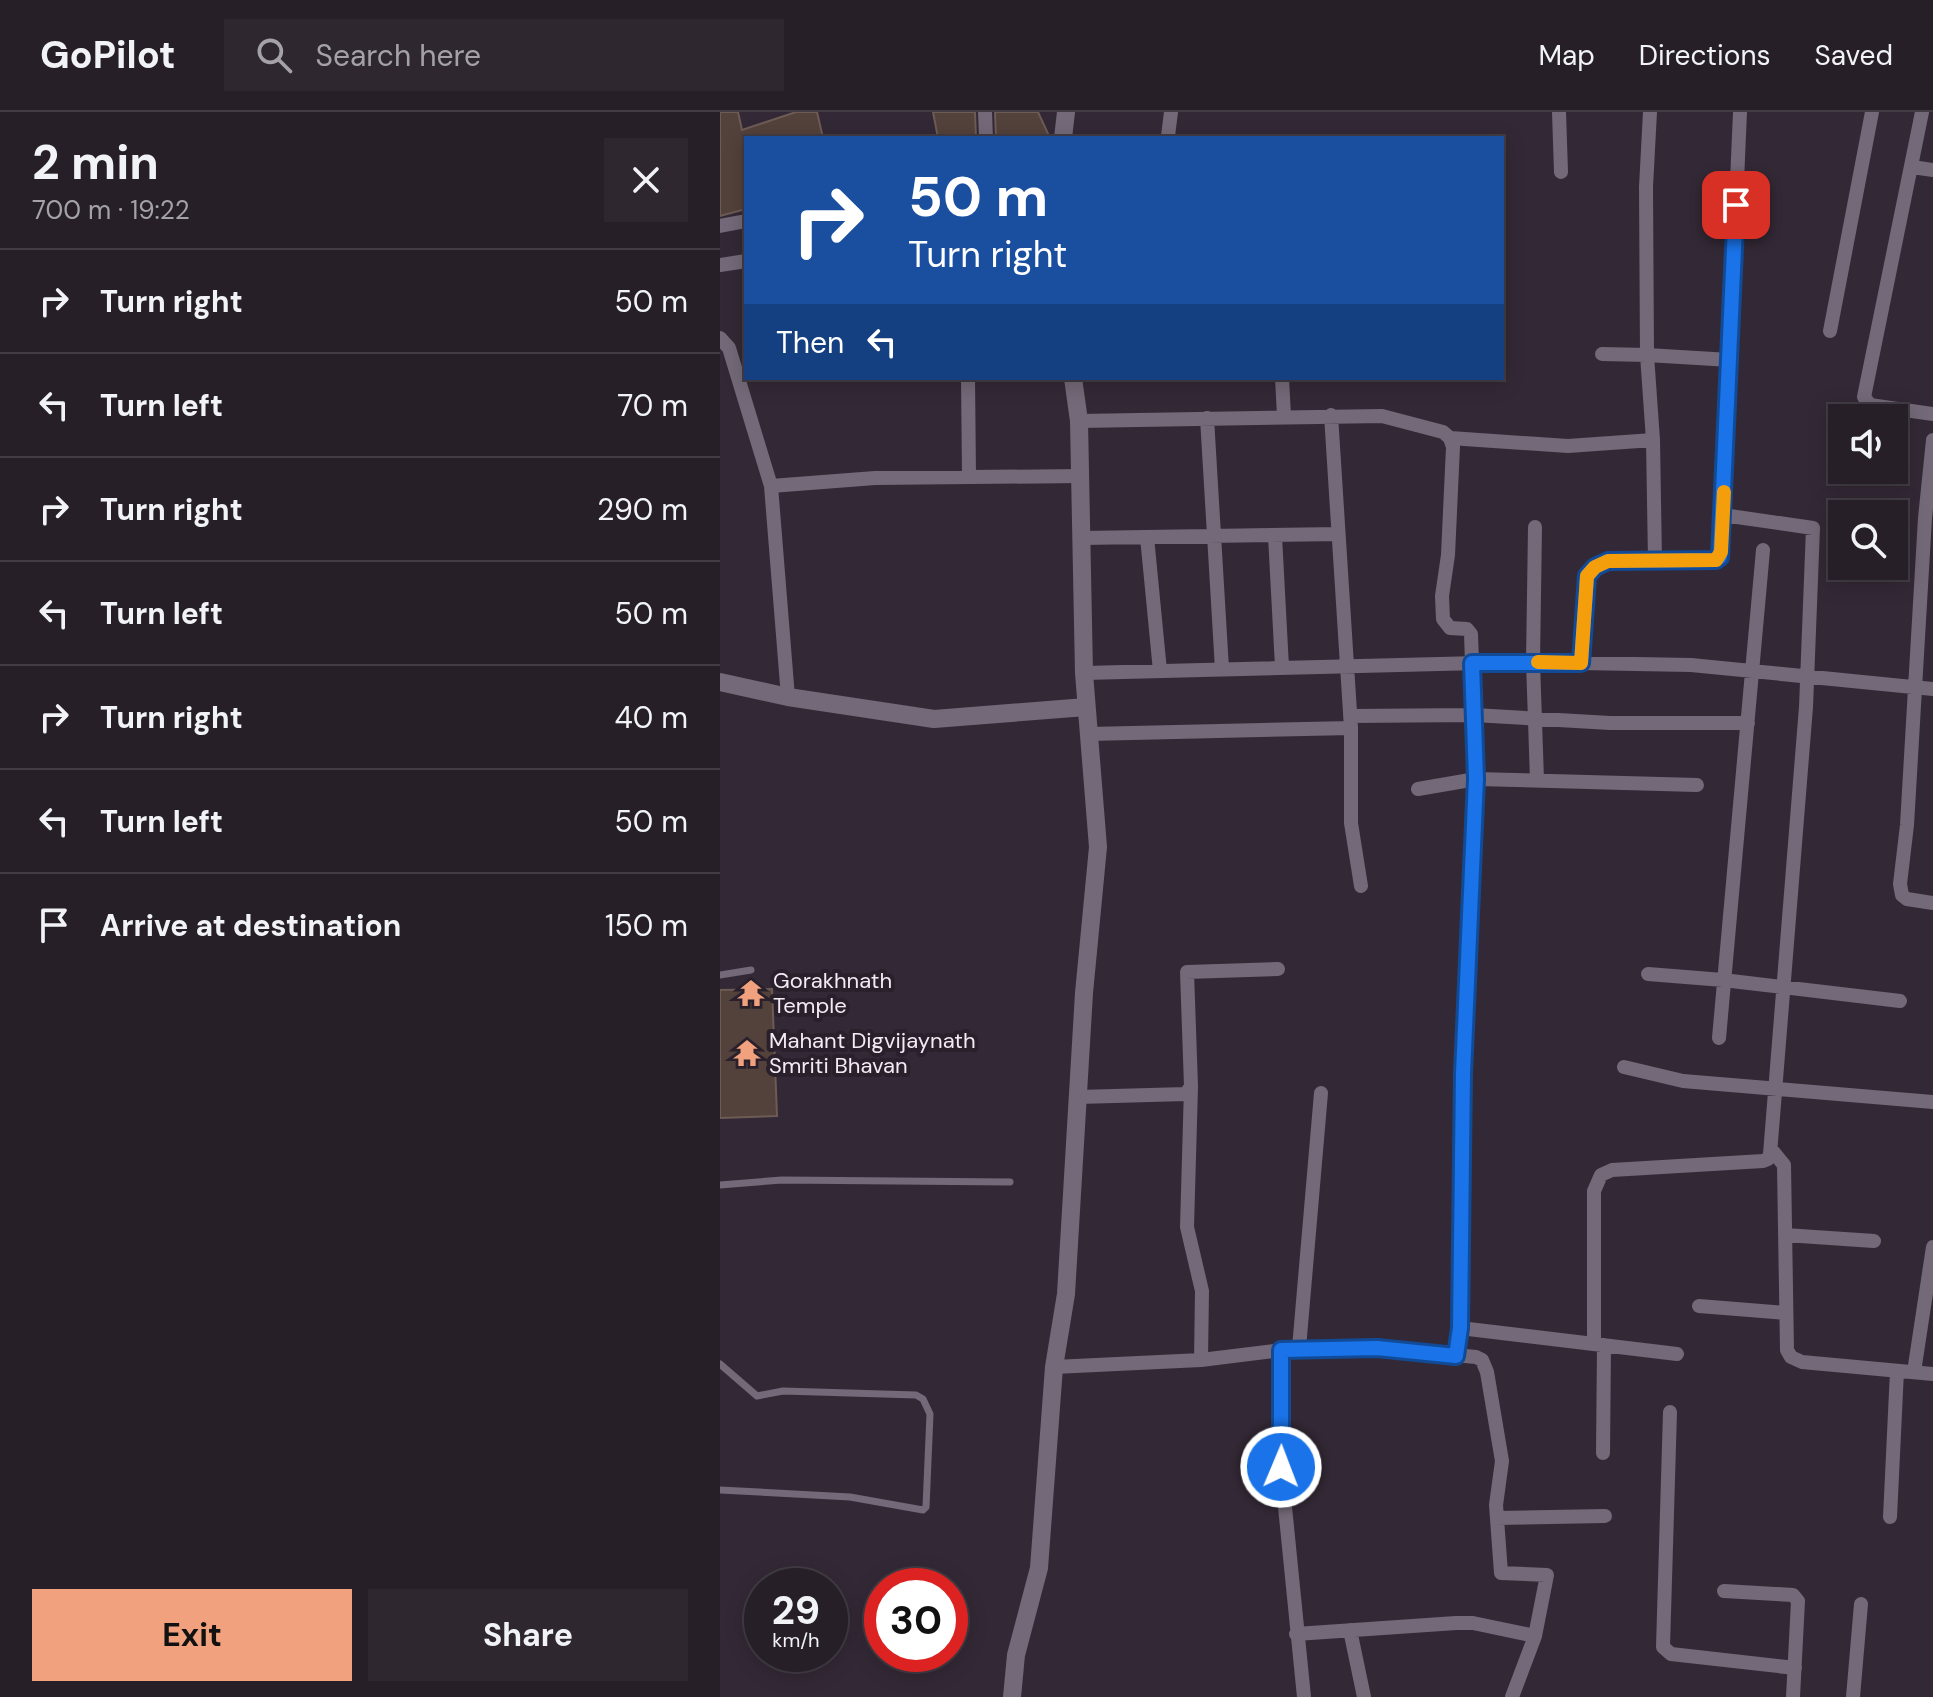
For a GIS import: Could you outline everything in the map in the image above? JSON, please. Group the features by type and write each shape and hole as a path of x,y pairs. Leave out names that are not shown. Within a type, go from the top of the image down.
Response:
{"street":[{"path":"985,112 986,136"},
{"path":"1063,136 1066,112"},
{"path":"1168,136 1171,112"},
{"path":"1559,112 1561,172"},
{"path":"1650,112 1646,187 1647,355 1653,440 1655,561"},
{"path":"1581,663 1587,576 1595,567 1608,561 1716,560 1721,552 1740,112"},
{"path":"1830,331 1872,112"},
{"path":"1922,112 1864,397 1870,405 1933,414"},
{"path":"1912,167 1933,170"},
{"path":"720,226 744,221"},
{"path":"720,265 744,261"},
{"path":"720,338 729,348 771,486 788,697"},
{"path":"1602,354 1730,360"},
{"path":"968,380 969,476"},
{"path":"1012,1697 1016,1655 1039,1568 1054,1367 1066,1294 1084,993 1098,847 1084,673 1079,421 1073,380"},
{"path":"1282,380 1284,416"},
{"path":"1331,415 1350,722 1351,823 1361,886"},
{"path":"1079,421 1382,416 1443,432 1450,438 1453,447 1443,619 1450,628 1469,631 1476,779 1463,1073 1460,1328 1456,1356"},
{"path":"1207,418 1222,669"},
{"path":"1450,438 1568,446 1653,440"},
{"path":"1933,440 1928,557 1900,884 1902,895 1907,899 1933,903"},
{"path":"771,486 875,478 1081,476"},
{"path":"1603,1453 1594,1191 1601,1175 1612,1170 1763,1161 1768,1159 1771,1149 1808,677 1813,528 1723,515"},
{"path":"1535,527 1533,662 1537,780"},
{"path":"1082,538 1338,534"},
{"path":"1275,536 1282,667"},
{"path":"1147,537 1160,671"},
{"path":"1719,1038 1763,550"},
{"path":"1084,673 1533,662 1691,665 1933,689"},
{"path":"720,682 788,697 934,719 1086,707"},
{"path":"1089,734 1474,715 1610,723 1748,723"},
{"path":"1418,789 1476,779 1697,785"},
{"path":"1201,1360 1202,1291 1187,1227 1191,1086 1187,972 1278,969"},
{"path":"1648,974 1900,1001"},
{"path":"1624,1067 1683,1081 1933,1102"},
{"path":"1078,1097 1181,1096 1190,1091 1191,1086"},
{"path":"1299,1348 1321,1093"},
{"path":"1771,1149 1784,1165 1787,1350 1796,1360 1933,1374"},
{"path":"1785,1235 1874,1241"},
{"path":"1914,1372 1933,1247"},
{"path":"1699,1306 1786,1313"},
{"path":"1460,1328 1677,1354"},
{"path":"1054,1367 1201,1360 1299,1348 1377,1348 1482,1360 1487,1372 1502,1461 1496,1495 1501,1573 1547,1575 1535,1636 1512,1697"},
{"path":"1281,1350 1281,1467 1304,1697"},
{"path":"1890,1517 1897,1371"},
{"path":"1670,1412 1663,1647 1671,1654 1795,1668"},
{"path":"1497,1518 1605,1516"},
{"path":"1724,1591 1796,1597 1799,1605 1793,1697"},
{"path":"1853,1697 1861,1604"},
{"path":"1296,1634 1473,1623 1535,1636"},
{"path":"1350,1630 1364,1697"}],"lane":[{"path":"720,975 751,970"},
{"path":"720,1185 782,1180 1010,1182"},
{"path":"720,1364 757,1396 783,1391 916,1395 923,1399 930,1414 926,1507 923,1510 850,1497 720,1490"}],"building":[{"path":"720,112 738,112 742,130 796,112 817,112 823,136 744,136 744,210 720,216"},
{"path":"933,112 975,112 976,136 938,136"},
{"path":"995,112 1038,112 1049,136 996,136"},
{"name":"Mahant Digvijaynath Smriti Bhavan","path":"772,989 777,1116 720,1118 720,990"}],"slow traffic":[{"path":"1538,662 1581,663 1587,576 1595,567 1608,561 1716,560 1720,557 1724,492"}],"place":[{"name":"Gorakhnath Temple","path":"751,993"},
{"name":"Mahant Digvijaynath Smriti Bhavan","path":"747,1053"}],"route":[{"path":"1281,1467 1281,1350 1377,1348 1456,1356 1460,1328 1463,1073 1476,779 1472,663 1581,663 1587,576 1595,567 1608,561 1716,560 1720,557 1736,205"}]}
